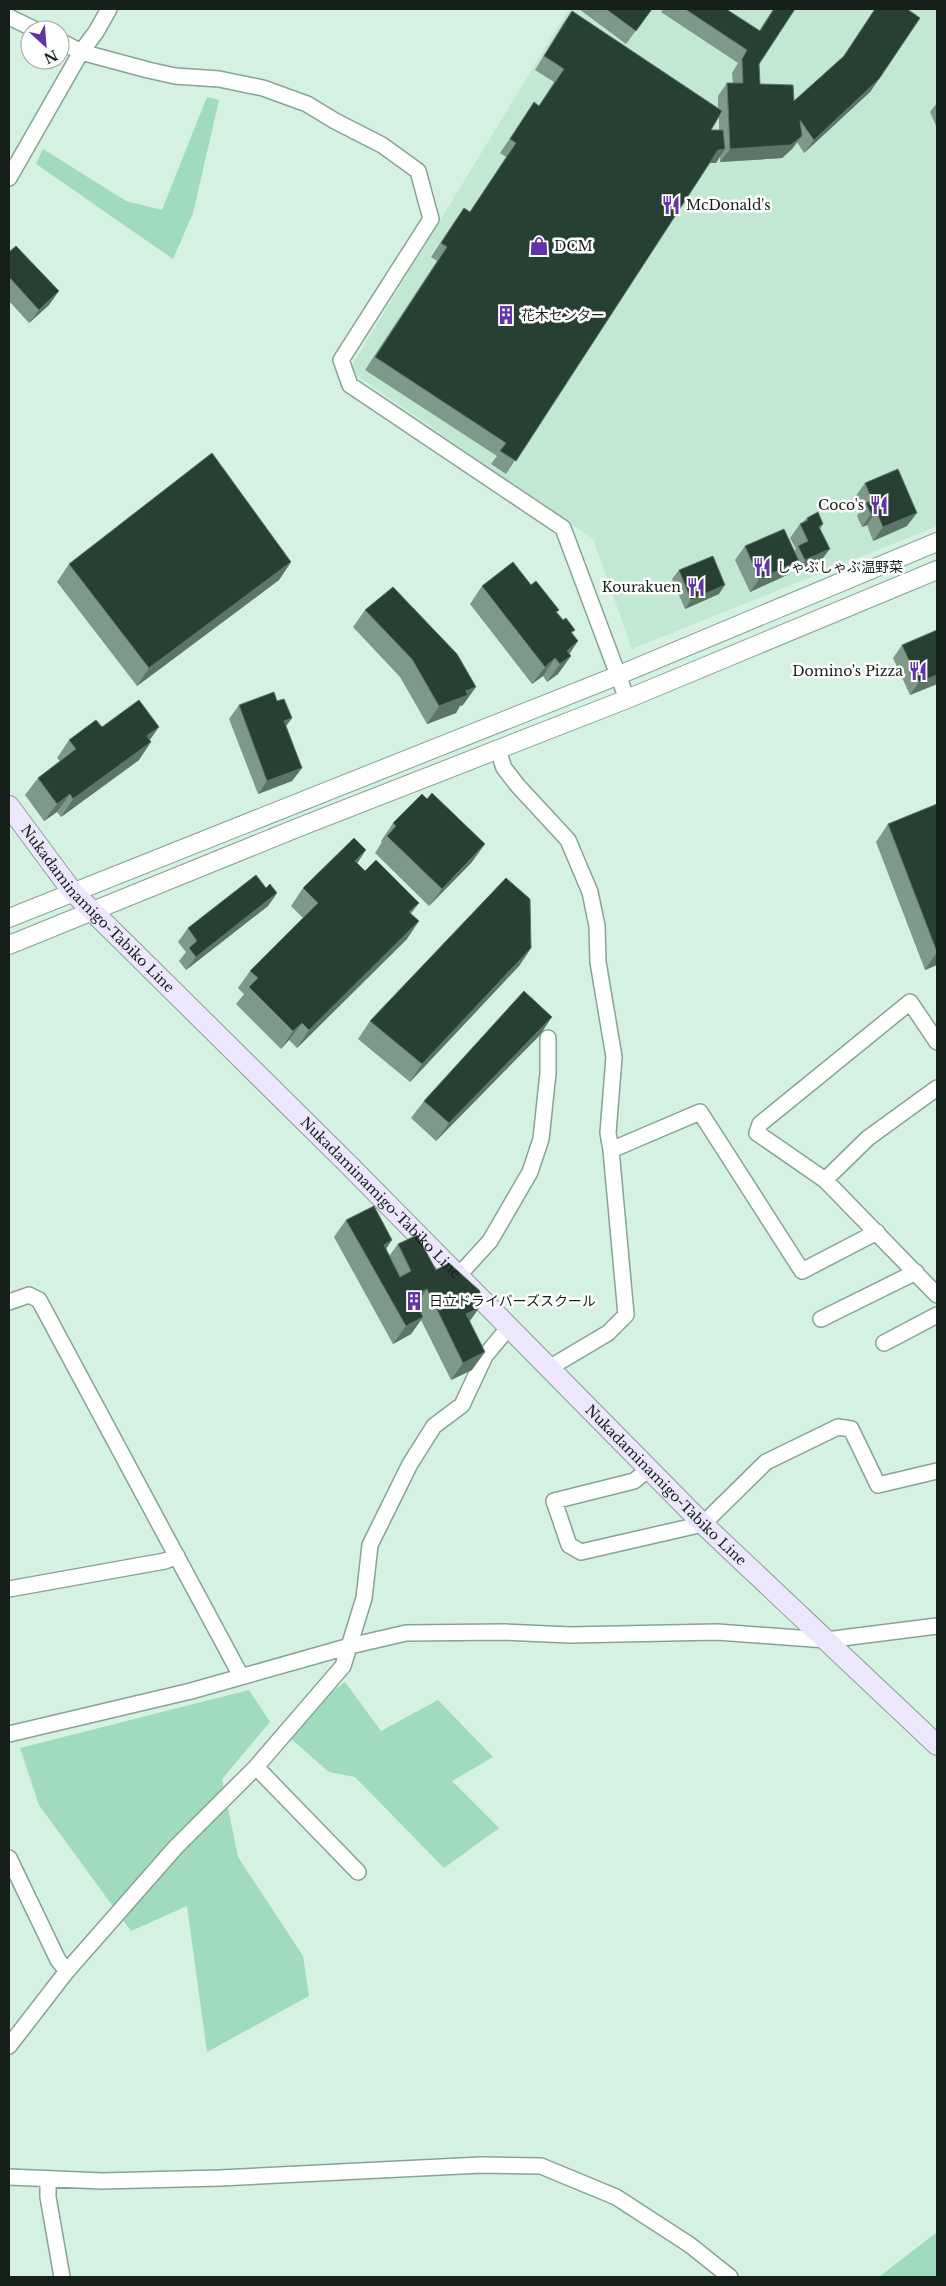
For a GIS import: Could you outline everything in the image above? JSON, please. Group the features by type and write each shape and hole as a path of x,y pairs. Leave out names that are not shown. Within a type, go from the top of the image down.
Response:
{"main road":[{"name":"Nukadaminamigo-Tabiko Line","path":"9,806 72,891 704,1524 937,1745"}],"street":[{"path":"9,178 81,52 96,32 109,9"},
{"path":"70,47 81,52 175,76 218,79 264,88 307,104 382,145 418,171 431,219 341,360 350,385 562,528 627,698"},
{"path":"9,918 72,891 619,675 937,542"},
{"path":"9,945 627,698 937,570"},
{"path":"498,750 504,768 568,840 590,892 597,926 598,962 614,1057 608,1133 626,1315 608,1333 549,1368"},
{"path":"937,1042 910,1002 760,1124 757,1133 824,1180 937,1295"},
{"path":"458,1276 490,1241 530,1172 541,1139 548,1073 548,1038"},
{"path":"824,1180 868,1138 937,1088"},
{"path":"611,1150 700,1112 802,1271 877,1232"},
{"path":"821,1319 916,1272"},
{"path":"9,1302 29,1295 39,1300 241,1676"},
{"path":"884,1343 937,1315"},
{"path":"9,2046 67,1971 175,1848 256,1767 343,1666 364,1598 370,1545 410,1464 434,1426 462,1405 485,1356 509,1327"},
{"path":"649,1469 634,1481 554,1501 569,1545 582,1552 704,1524 766,1462 838,1427 851,1429 878,1485 937,1470"},
{"path":"9,1589 166,1561 176,1556"},
{"path":"9,1734 191,1691 350,1646 406,1633 505,1632 570,1635 717,1632 826,1640 937,1626"},
{"path":"256,1767 358,1872"},
{"path":"9,1858 58,1960 67,1971"},
{"path":"9,2178 102,2181 220,2178 481,2165 541,2166 616,2197 690,2245 730,2277"},
{"path":"48,2179 48,2197 62,2277"}],"shaded area":[{"path":"569,9 937,9 937,526 632,649 593,539 349,370"},
{"path":"207,97 219,100 193,213 173,259 36,164 43,149 126,201 162,210"},
{"path":"345,1682 381,1731 438,1700 493,1757 452,1781 499,1828 444,1868 355,1777 329,1772 290,1738 327,1696"},
{"path":"249,1690 270,1722 222,1779 238,1857 303,1956 309,1996 207,2052 187,1906 131,1931 39,1805 20,1748"},
{"path":"937,2232 937,2277 879,2277"}],"building":[{"path":"606,9 652,9 636,31"},
{"path":"685,9 726,9 760,31 774,9 795,9 759,64 760,84 793,85 794,101 844,56 875,9 907,9 920,18 879,79 814,140 800,120 802,136 791,145 730,149 727,83 743,83 742,59 747,50"},
{"name":"花木センター","path":"572,11 722,111 711,130 723,130 725,149 718,150 516,461 500,451 506,443 375,357 447,247 441,243 464,208 470,212 516,143 510,139 534,102 539,106 564,69 544,56"},
{"path":"16,246 59,291 39,310 9,277 9,252"},
{"path":"212,453 291,562 149,668 69,564"},
{"path":"898,469 917,513 883,527 876,511 871,514 866,503 872,500 865,483"},
{"path":"818,512 823,524 819,527 830,549 805,560 798,546 808,541 800,524"},
{"path":"784,529 799,561 759,579 745,546"},
{"name":"Kourakuen","path":"713,556 725,585 691,600 679,570"},
{"path":"513,562 531,585 536,581 559,610 556,612 563,620 566,618 575,630 571,632 578,641 567,651 571,656 560,664 555,658 545,667 482,586"},
{"path":"393,587 457,654 476,687 466,691 468,695 439,706 412,659 365,610"},
{"path":"937,630 937,675 919,682 902,645"},
{"path":"274,692 277,701 284,699 292,718 284,721 302,768 267,781 239,705"},
{"path":"139,700 159,727 147,736 151,742 73,799 70,794 57,804 38,778 76,749 69,740 96,720 102,727"},
{"path":"432,793 485,844 442,889 387,836 396,826 393,823 422,794 427,799"},
{"path":"937,804 937,952 888,824"},
{"path":"354,838 366,850 355,861 365,871 376,860 419,903 409,912 419,921 309,1030 302,1023 293,1031 249,987 258,978 250,971 318,903 303,888"},
{"path":"256,875 266,888 270,884 277,893 196,957 189,948 197,941 188,928"},
{"path":"506,878 530,899 531,948 422,1064 370,1021"},
{"path":"524,991 552,1017 449,1123 424,1101"},
{"path":"374,1206 392,1240 384,1245 400,1277 411,1271 398,1244 417,1235 436,1270 449,1263 480,1291 479,1308 466,1314 485,1352 463,1363 427,1289 413,1296 423,1317 406,1326 346,1220"}],"place":[{"name":"McDonald's","path":"671,205"},
{"name":"DCM","path":"539,246"},
{"name":"花木センター","path":"506,315"},
{"name":"Coco's","path":"879,505"},
{"name":"しゃぶしゃぶ温野菜","path":"762,567"},
{"name":"Kourakuen","path":"696,587"},
{"name":"Domino's Pizza","path":"918,671"},
{"name":"日立ドライバーズスクール","path":"414,1301"}]}
